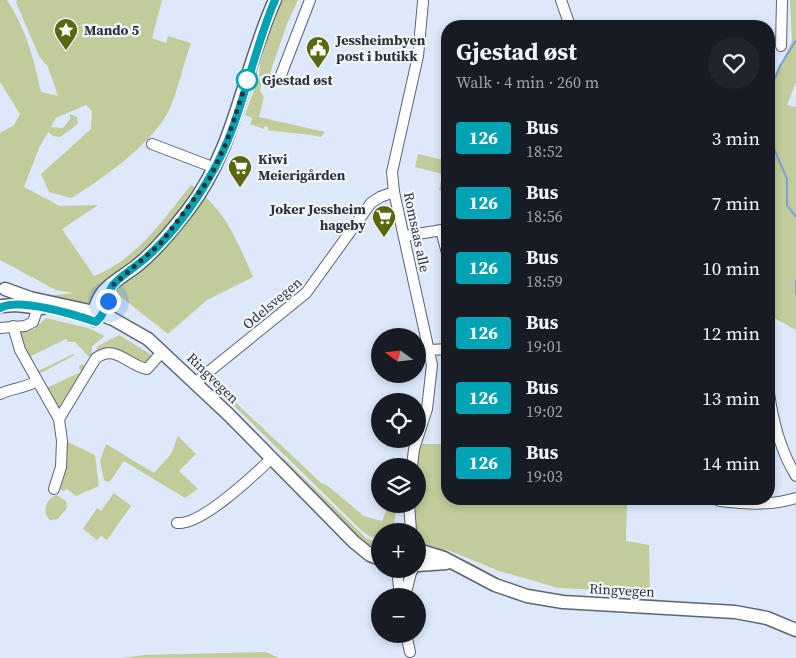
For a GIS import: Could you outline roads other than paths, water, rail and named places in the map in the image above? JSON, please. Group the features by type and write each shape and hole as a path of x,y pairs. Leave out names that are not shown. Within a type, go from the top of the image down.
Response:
{"main road":[{"path":"97,316 103,292 160,244 193,203 215,168 230,132 260,38 275,0"},
{"path":"2,286 39,304"},
{"path":"1,307 6,298 2,286"},
{"path":"1,307 39,304"},
{"name":"Ringvegen","path":"39,304 97,316 142,335 226,419 241,429"},
{"name":"Ringvegen","path":"160,354 196,382 354,542 371,555"},
{"path":"354,542 371,547"},
{"name":"Ringvegen","path":"426,553 451,562 495,585 539,599 735,612 766,618 796,630"},
{"path":"426,564 451,562"}],"street":[{"path":"281,74 310,0"},
{"path":"561,0 568,20"},
{"path":"781,46 782,0"},
{"name":"Romsaas alle","path":"413,458 427,409 432,373 430,350 394,192 392,172 418,56 424,1"},
{"path":"152,144 215,168"},
{"name":"Odelsvegen","path":"196,382 306,293 371,203 380,197 394,192"},
{"path":"405,236 441,230"},
{"path":"0,328 25,326 33,322 39,304"},
{"path":"12,326 15,339 59,419 62,442 61,467 54,490"},
{"path":"430,350 441,350"},
{"path":"59,419 96,358 104,353 116,353 133,364 147,369 160,354"},
{"path":"0,394 14,387 29,386 37,381"},
{"path":"775,424 784,453 796,476"},
{"path":"177,523 189,523 222,503 272,458"},
{"path":"775,504 796,498"},
{"path":"408,643 410,652"}],"waterway":[{"path":"775,78 796,40"},
{"path":"775,151 787,179 787,205 796,217"},
{"path":"796,280 796,294"}],"place":[{"name":"Mando 5","path":"66,51"},
{"name":"Jessheimbyen post i butikk","path":"318,69"},
{"name":"Gjestad øst","path":"247,80"},
{"name":"Kiwi Meierigården","path":"240,188"},
{"name":"Joker Jessheim hageby","path":"384,238"}]}
